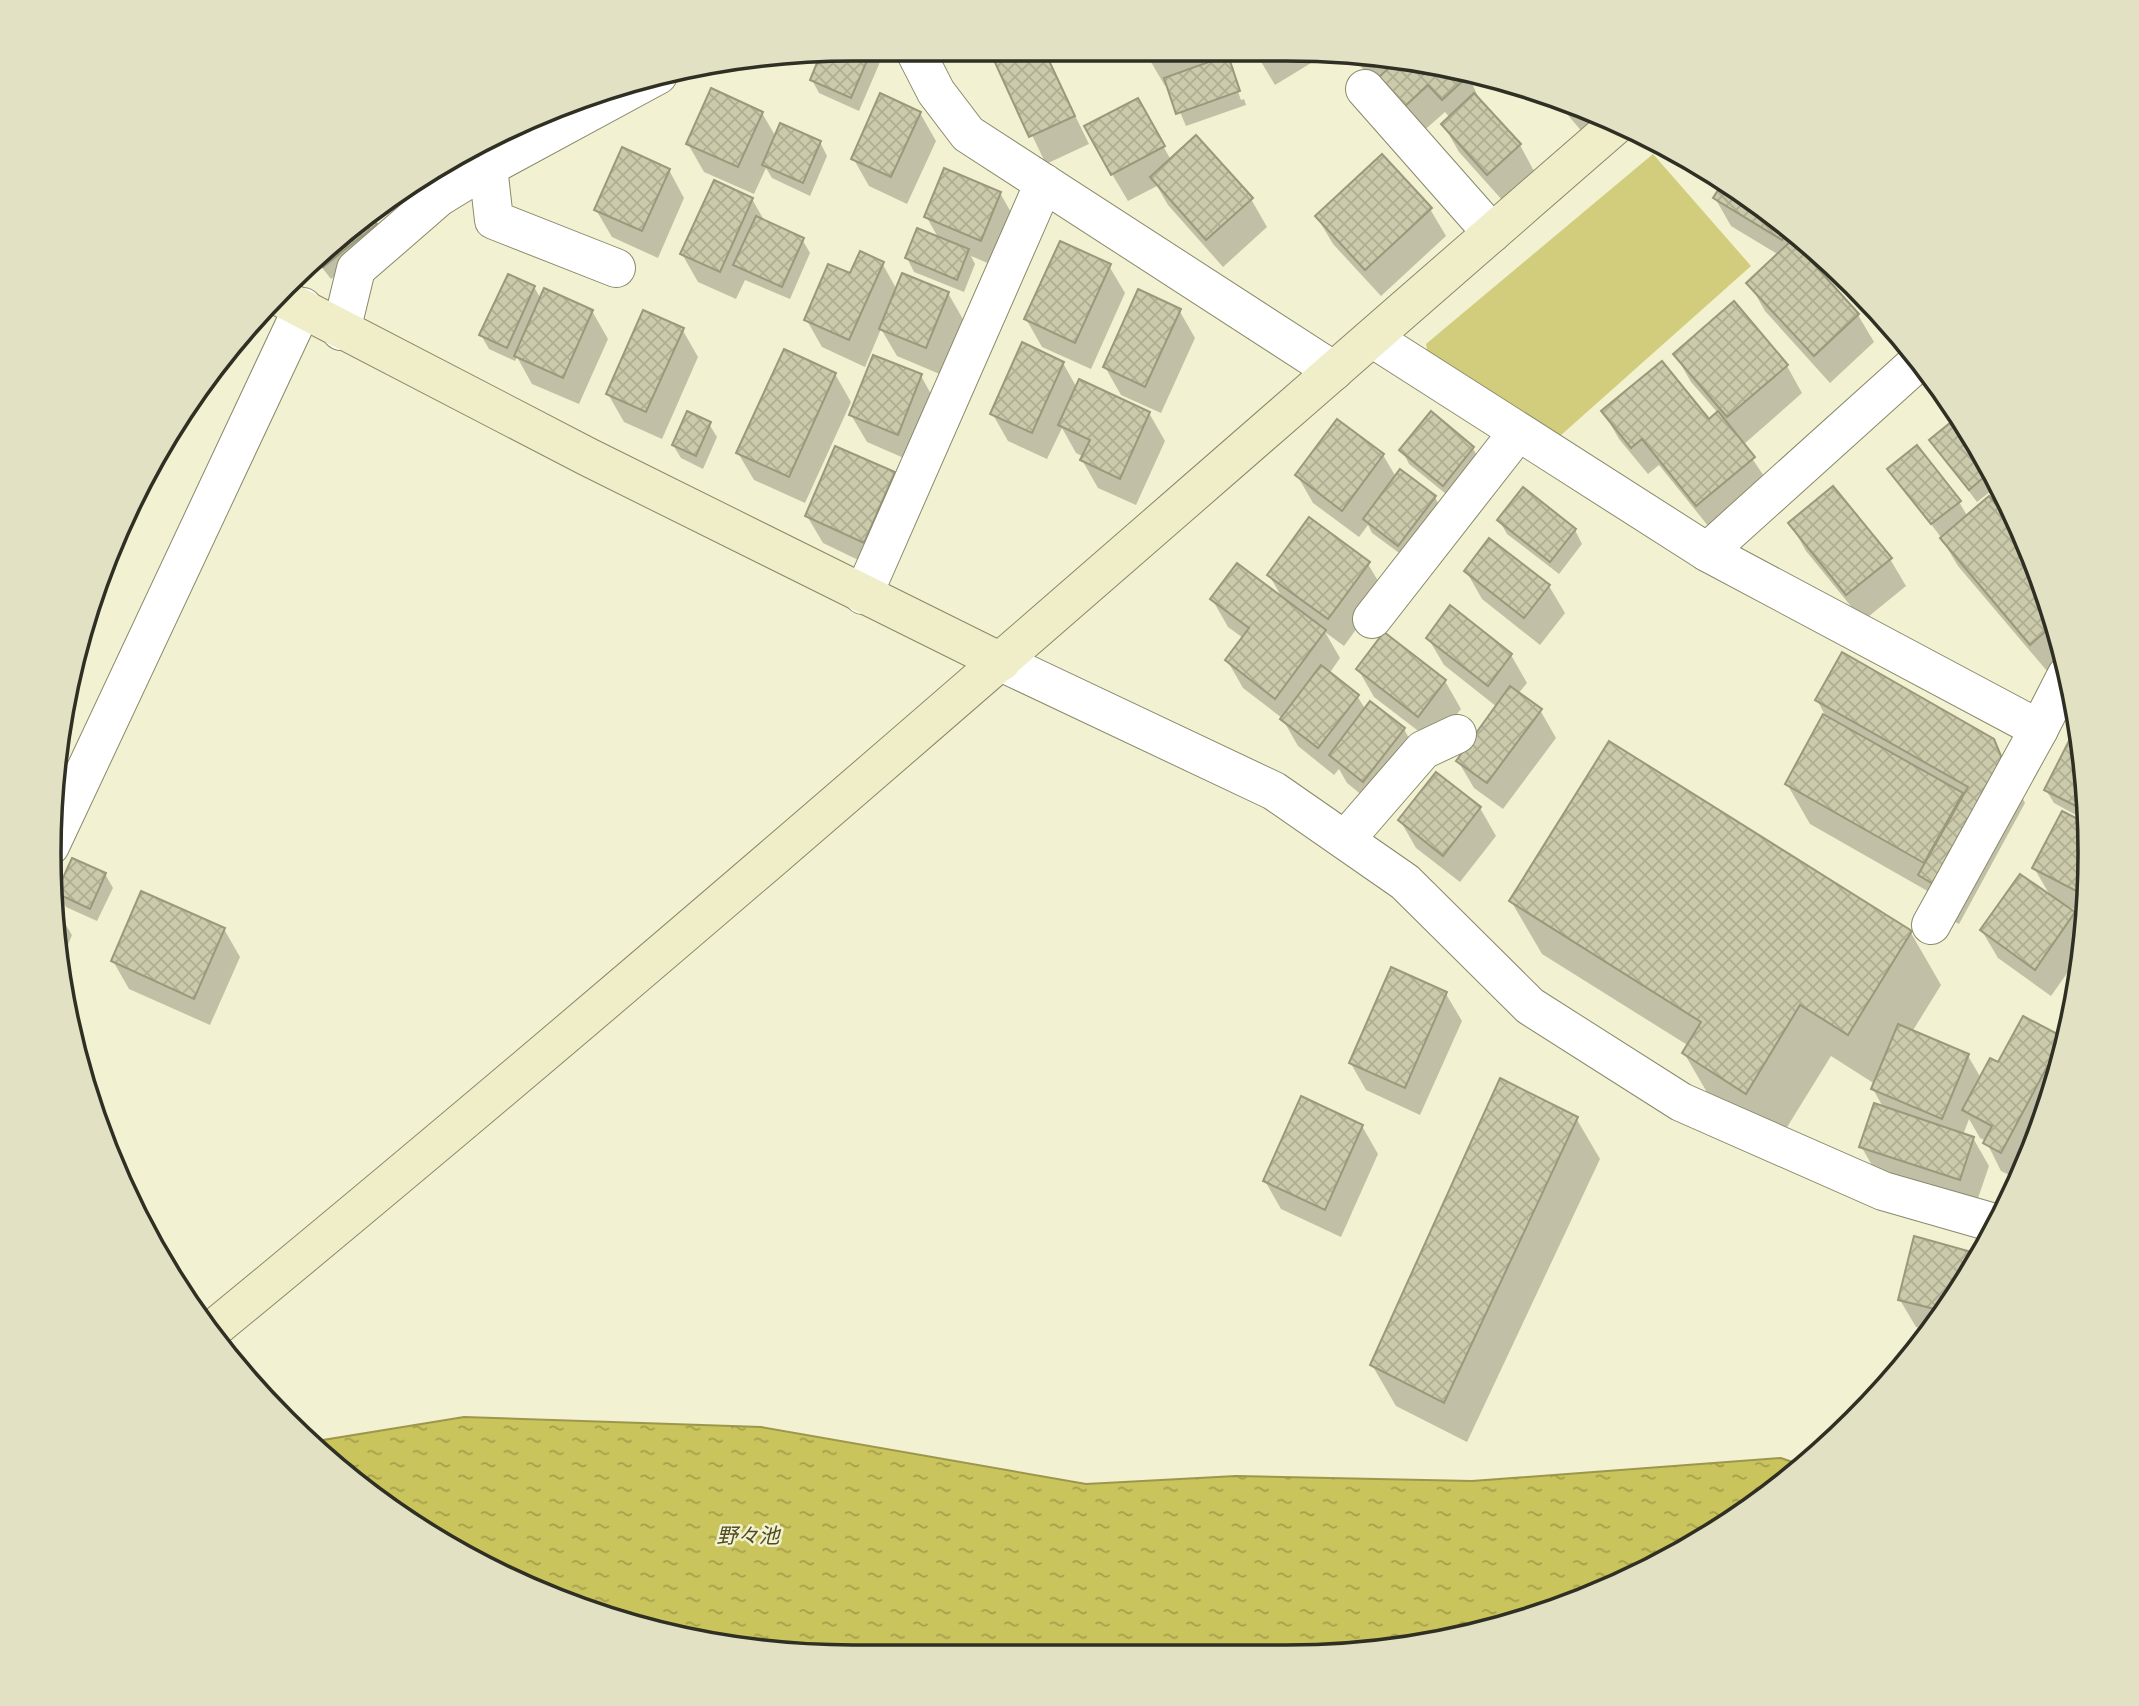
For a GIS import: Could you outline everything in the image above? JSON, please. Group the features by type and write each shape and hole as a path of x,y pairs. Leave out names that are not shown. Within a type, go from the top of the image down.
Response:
{"street":[{"path":"920,61 936,92 968,134 1334,371"},
{"path":"1365,89 1492,233"},
{"path":"341,331 356,269 439,197 488,167 616,98"},
{"path":"218,1325 382,1190 1001,662 1609,131"},
{"path":"488,167 494,220 617,268"},
{"path":"863,595 1044,183"},
{"path":"62,818 290,301 341,331 863,595 1274,791 1405,883 1530,1006 1681,1102 1884,1191 1987,1221"},
{"path":"1372,338 1707,552 2039,729"},
{"path":"1707,552 1911,368"},
{"path":"1372,619 1518,432"},
{"path":"1931,925 2060,687"},
{"path":"1345,840 1423,750 1457,734"}],"shaded area":[{"path":"1653,154 1751,266 1560,436 1430,365 1426,344"}],"water":[{"name":"野々池","path":"464,1417 761,1427 1086,1484 1236,1476 1472,1481 1781,1458 1791,1462 1726,1511 1682,1539 1636,1563 1540,1603 1440,1630 1338,1643 1286,1645 853,1645 801,1643 699,1630 599,1603 503,1563 457,1539 371,1481 322,1440"}],"building":[{"path":"867,61 851,98 810,80 817,62"},
{"path":"994,61 1049,61 1075,116 1029,137"},
{"path":"1211,61 1230,61 1240,91 1176,114 1164,78"},
{"path":"1389,68 1462,81 1442,100 1428,85 1403,108 1377,79"},
{"path":"711,88 763,112 738,167 686,144"},
{"path":"880,93 921,112 891,177 851,159"},
{"path":"1474,93 1521,144 1487,175 1441,124"},
{"path":"1138,98 1165,146 1111,175 1084,126"},
{"path":"780,123 821,141 803,183 762,165"},
{"path":"1196,135 1253,198 1206,240 1150,177"},
{"path":"622,147 670,169 642,231 594,210"},
{"path":"1382,154 1432,208 1365,270 1315,216"},
{"path":"944,168 1001,192 981,241 924,217"},
{"path":"714,180 753,198 720,272 680,254"},
{"path":"1718,190 1768,225 1783,238 1782,240 1713,198"},
{"path":"756,216 804,238 782,287 733,265"},
{"path":"375,222 377,224 323,267 371,225"},
{"path":"917,228 969,249 957,280 905,258"},
{"path":"1060,241 1111,264 1075,343 1024,319"},
{"path":"1789,243 1810,260 1859,314 1814,356 1746,283"},
{"path":"860,251 884,262 849,340 804,320 828,264 850,273"},
{"path":"902,273 949,292 926,348 879,329"},
{"path":"508,274 535,286 507,348 479,335"},
{"path":"544,288 593,310 563,378 514,356"},
{"path":"1138,289 1181,309 1145,387 1103,367"},
{"path":"1734,301 1788,365 1727,417 1673,354"},
{"path":"643,310 684,328 646,412 606,394"},
{"path":"1022,342 1064,362 1032,433 990,414"},
{"path":"784,349 836,373 789,477 736,453"},
{"path":"873,355 922,374 898,435 849,415"},
{"path":"1662,361 1709,419 1718,411 1755,457 1696,506 1642,439 1631,448 1601,411"},
{"path":"1079,379 1150,412 1120,479 1080,460 1090,440 1058,425"},
{"path":"687,411 711,422 696,456 672,445"},
{"path":"1431,411 1474,447 1443,486 1399,450"},
{"path":"1337,419 1384,454 1342,511 1295,475"},
{"path":"1950,423 1983,478 1969,490 1929,440"},
{"path":"1917,445 1961,501 1931,524 1887,469"},
{"path":"835,446 895,472 864,543 805,516"},
{"path":"1400,469 1436,496 1398,546 1363,519"},
{"path":"1833,486 1892,558 1846,595 1788,523"},
{"path":"1523,487 1576,529 1550,562 1497,520"},
{"path":"1989,496 1997,506 2017,550 2046,631 2030,645 1940,538"},
{"path":"1309,517 1370,562 1328,619 1267,575"},
{"path":"1489,538 1550,585 1524,618 1464,571"},
{"path":"1237,563 1326,630 1275,699 1225,660 1249,628 1210,599"},
{"path":"1450,605 1512,654 1488,686 1426,638"},
{"path":"1384,632 1446,680 1418,717 1356,669"},
{"path":"1842,652 1994,739 2003,761 1935,885 1918,875 1968,787 1815,700"},
{"path":"1321,665 1359,695 1318,748 1280,719"},
{"path":"1510,686 1542,709 1487,783 1456,761"},
{"path":"1370,701 1405,728 1363,782 1329,755"},
{"path":"1823,714 1963,793 1924,863 1785,784"},
{"path":"2069,740 2076,806 2044,790"},
{"path":"1609,741 1912,931 1848,1035 1800,1005 1746,1094 1682,1053 1701,1022 1509,901"},
{"path":"1436,772 1481,807 1443,856 1398,820"},
{"path":"2062,811 2077,818 2077,891 2032,868"},
{"path":"72,858 106,873 90,909 63,896 62,880"},
{"path":"2020,874 2075,912 2035,970 1980,930"},
{"path":"141,891 225,928 194,999 111,961"},
{"path":"1391,967 1447,992 1405,1088 1349,1063"},
{"path":"2023,1016 2057,1034 2050,1061 2001,1153 1983,1143 1992,1126 1962,1110 1990,1058 1998,1062"},
{"path":"1898,1024 1969,1054 1942,1119 1871,1089"},
{"path":"1500,1078 1578,1117 1444,1403 1370,1365"},
{"path":"1301,1096 1363,1125 1325,1210 1263,1181"},
{"path":"1874,1103 1974,1137 1960,1180 1859,1147"},
{"path":"1914,1236 1970,1252 1933,1309 1898,1300"}]}
